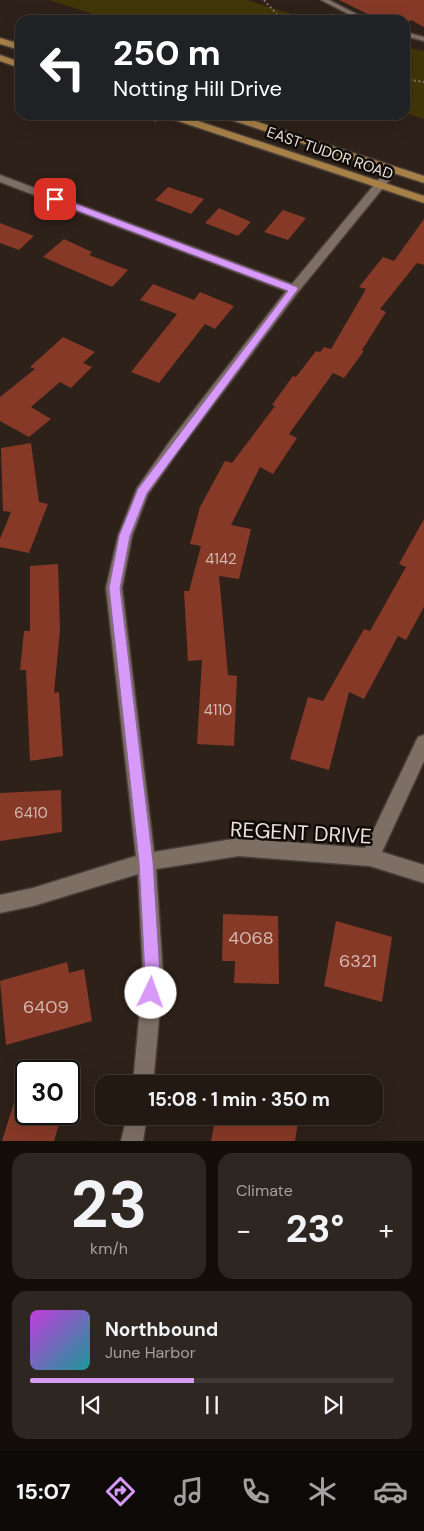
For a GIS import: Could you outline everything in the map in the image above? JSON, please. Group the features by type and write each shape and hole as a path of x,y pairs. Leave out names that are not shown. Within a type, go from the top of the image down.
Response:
{"main road":[{"path":"0,41 15,46"},
{"path":"0,58 15,62"},
{"name":"EAST TUDOR ROAD","path":"185,120 424,200"},
{"name":"EAST TUDOR ROAD","path":"241,120 424,180"}],"street":[{"path":"144,1075 153,975 146,862 114,588 125,536 142,492 294,289 392,170"},
{"path":"0,178 294,289"},
{"path":"370,856 424,743"},
{"name":"REGENT DRIVE","path":"0,904 33,897 146,862 239,847 370,856 424,874"},
{"path":"132,1141 135,1125"}],"lane":[{"path":"324,0 355,15"},
{"path":"410,35 424,39"}],"path":[{"path":"264,0 278,15"},
{"path":"410,80 424,82"}],"shaded area":[{"path":"49,0 247,0 295,15 96,15"},
{"path":"410,48 424,51 424,119 410,115"}],"building":[{"path":"339,0 424,0 424,27 410,21 410,15 370,15"},
{"path":"168,187 204,199 191,214 155,200"},
{"path":"219,208 251,222 238,236 205,223"},
{"path":"283,210 306,218 288,240 264,232"},
{"path":"424,219 424,265 417,263 380,309 386,312 362,350 364,351 344,378 333,373 289,434 297,438 273,474 260,467 231,525 251,529 239,579 219,576 228,675 237,676 234,746 197,744 202,660 188,661 184,591 189,591 201,546 190,544 200,507 225,461 232,463 275,406 272,405 293,376 296,377 316,351 320,352 324,347 331,349 366,289 359,287 383,257 394,261"},
{"path":"0,223 34,236 19,250 0,243"},
{"path":"64,239 92,252 89,255 128,270 112,287 43,257"},
{"path":"153,284 194,300 200,292 234,306 215,329 205,324 159,383 131,372 177,314 140,300"},
{"path":"63,337 95,352 83,363 92,367 71,388 60,382 31,407 51,419 29,437 0,421 0,397 35,369 30,367"},
{"path":"31,443 39,502 48,504 29,553 0,547 0,539 11,512 3,511 1,448"},
{"path":"424,519 424,607 406,640 398,636 364,699 349,692 329,770 290,759 308,697 323,701 364,629 370,631 406,567 399,564"},
{"path":"58,564 60,630 54,693 59,692 63,756 30,761 26,670 20,670 24,631 30,631 30,566"},
{"path":"61,790 62,832 0,841 0,793"},
{"path":"223,914 278,916 279,984 234,983 235,961 222,961"},
{"path":"336,921 392,937 382,1002 324,986"},
{"path":"67,962 69,973 84,969 92,1021 6,1045 0,981"},
{"path":"15,1099 15,1125 59,1125 54,1141 2,1141"},
{"path":"214,1125 298,1125 295,1141 211,1141"}],"route":[{"path":"55,199 294,289 142,492 125,536 114,588 146,862 153,975 151,993"}]}
